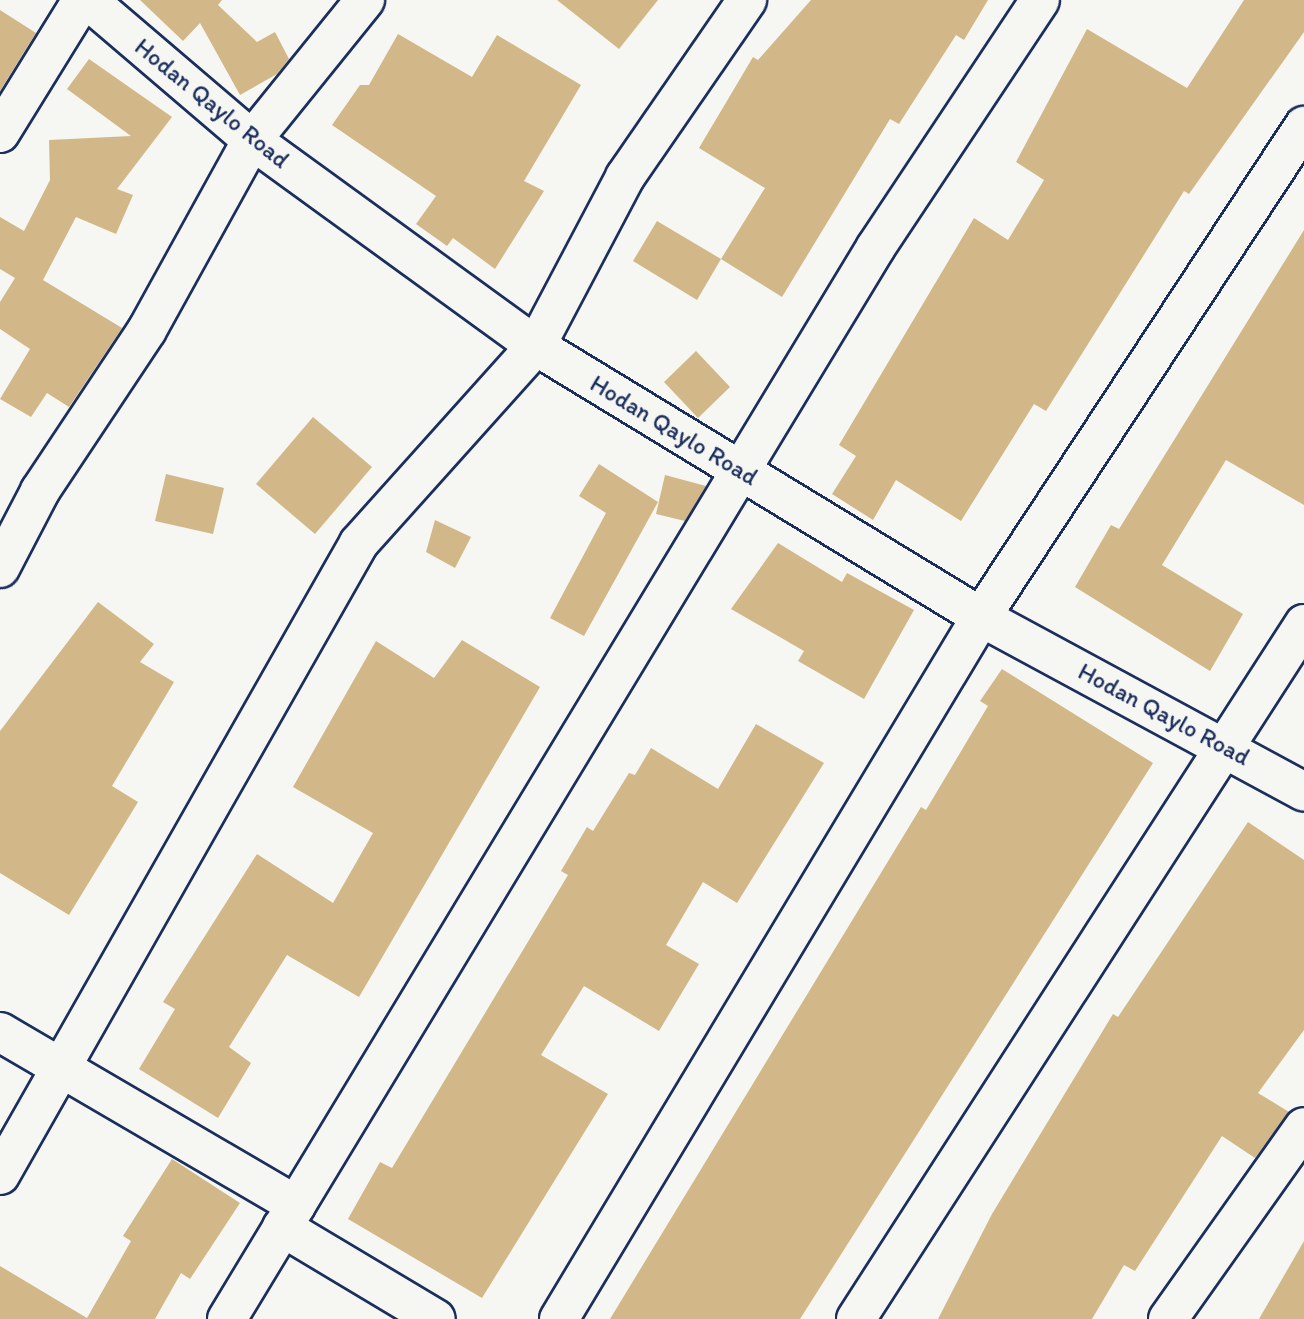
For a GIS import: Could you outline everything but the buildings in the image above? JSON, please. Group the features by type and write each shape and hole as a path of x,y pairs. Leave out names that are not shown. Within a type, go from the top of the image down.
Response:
{"street":[{"path":"0,133 82,0"},
{"name":"Hodan Qaylo Road","path":"88,0 252,140 536,346 981,617 1225,744 1304,792"},
{"path":"0,568 40,491 147,330 252,140 365,0"},
{"path":"0,1175 359,543 536,346 625,177 747,0"},
{"path":"227,1319 876,247 1040,0"},
{"path":"559,1319 981,617 1304,126"},
{"path":"856,1319 1304,624"},
{"path":"0,1032 289,1216 436,1319"},
{"path":"1168,1319 1304,1126"}]}
